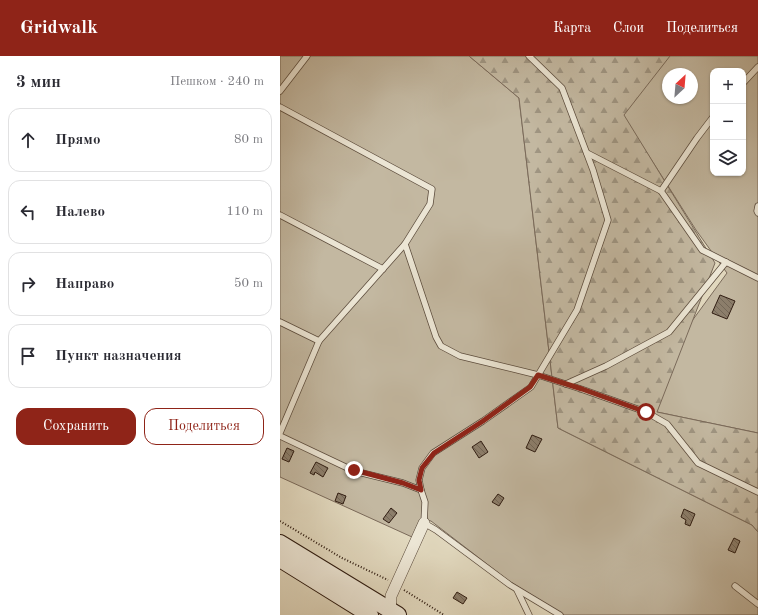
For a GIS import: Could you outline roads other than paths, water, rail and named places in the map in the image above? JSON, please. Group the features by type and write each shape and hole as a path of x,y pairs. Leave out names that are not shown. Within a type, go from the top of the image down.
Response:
{"main road":[{"path":"280,543 393,613"},
{"path":"280,560 370,615"}],"street":[{"path":"393,613 392,596 396,584 424,522"}],"lane":[{"path":"280,92 307,56"},
{"path":"528,56 562,88 593,170 608,220 577,310 530,387 483,421 434,453 422,468 419,480 425,502 424,522 517,589 560,615"},
{"path":"746,80 758,67"},
{"path":"280,107 432,189 430,204 405,244 319,341 280,435 354,470 403,483 421,490"},
{"path":"661,191 710,121"},
{"path":"587,153 661,191 702,250 758,278"},
{"path":"758,206 758,214"},
{"path":"280,215 383,269"},
{"path":"405,244 436,337 441,346 460,356 538,375 646,412 667,424 698,463 758,492"},
{"path":"566,384 606,366 669,332 726,262"},
{"path":"280,322 319,341"},
{"path":"736,586 758,604"},
{"path":"517,589 529,615"}]}
